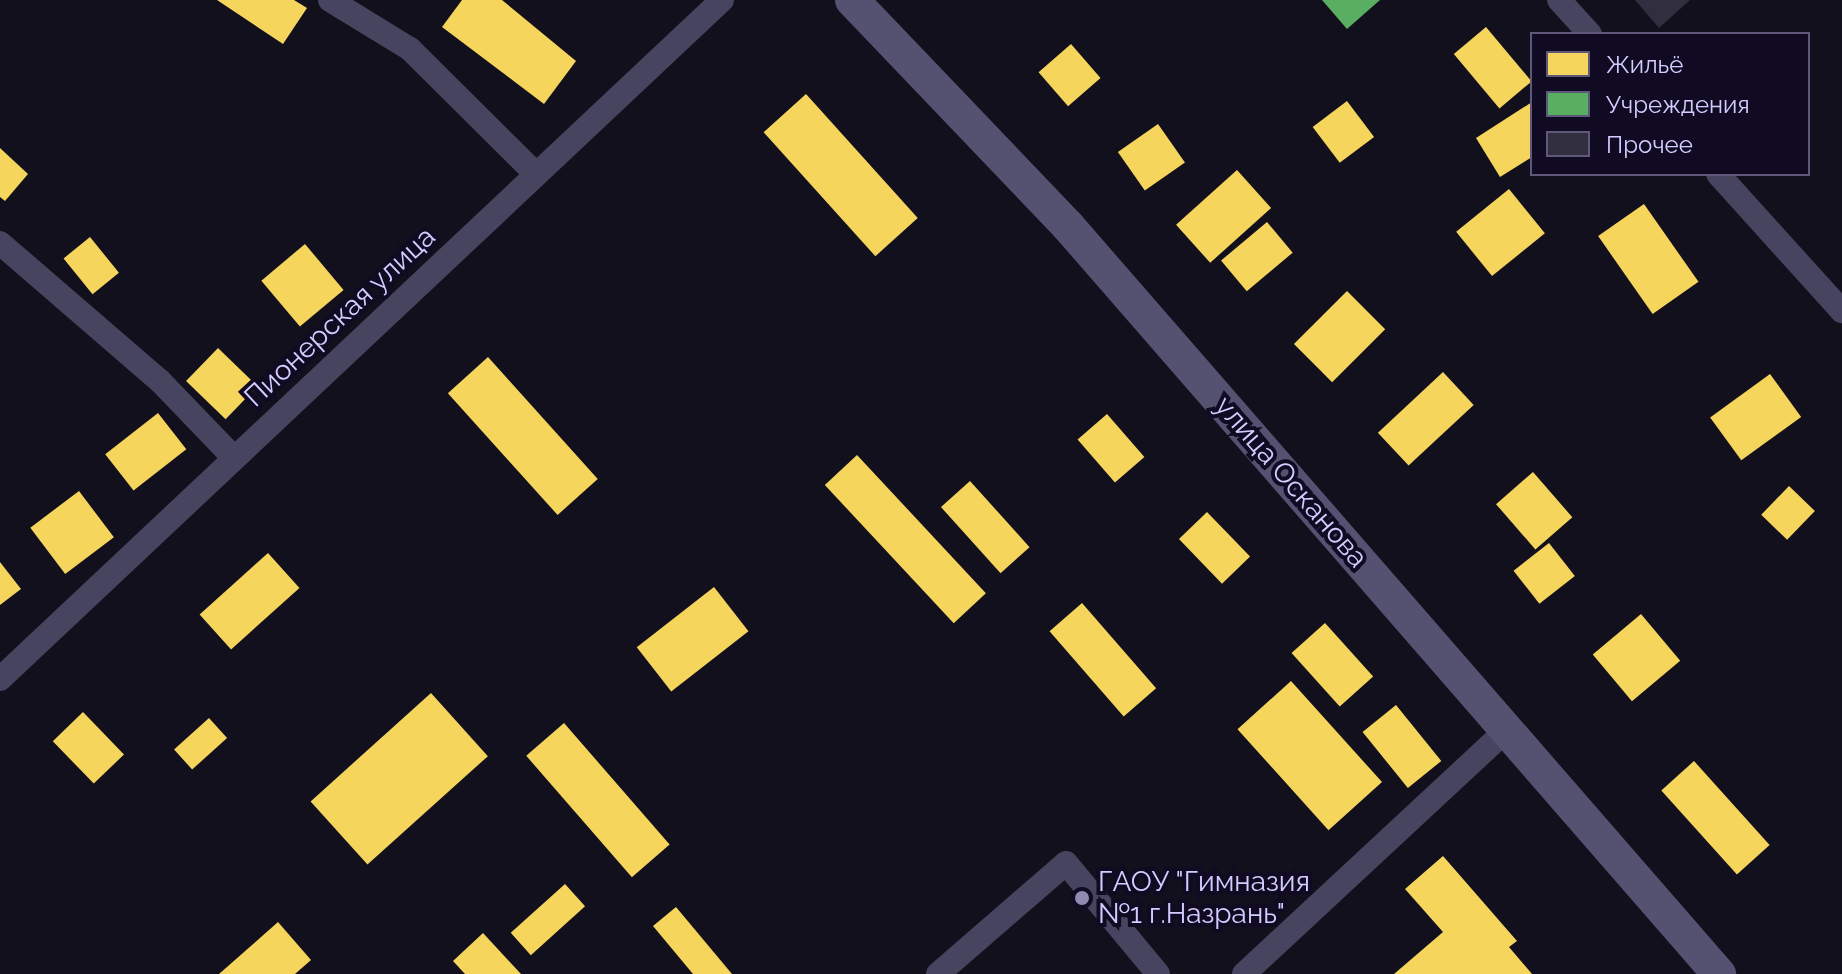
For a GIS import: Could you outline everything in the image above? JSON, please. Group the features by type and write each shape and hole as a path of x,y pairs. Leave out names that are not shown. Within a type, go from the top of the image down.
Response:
{"main road":[{"name":"улица Осканова","path":"852,0 1068,226 1719,974"}],"street":[{"path":"330,0 410,49 536,174"},
{"name":"Пионерская улица","path":"0,679 722,0"},
{"path":"1559,0 1588,32"},
{"path":"1720,176 1842,311"},
{"path":"0,243 160,381 234,458"},
{"path":"1244,974 1507,730"},
{"path":"938,974 1066,863 1158,974"}],"building: Жильё":[{"path":"217,0 294,0 307,8 283,44"},
{"path":"462,0 502,0 576,61 544,104 442,27"},
{"path":"1486,27 1530,79 1530,83 1499,108 1454,54"},
{"path":"1071,44 1101,78 1068,106 1039,72"},
{"path":"806,94 918,218 875,256 764,132"},
{"path":"1347,101 1374,137 1340,163 1313,127"},
{"path":"1530,103 1530,158 1500,177 1476,138"},
{"path":"1158,124 1185,163 1145,191 1118,152"},
{"path":"0,148 28,174 5,201 0,197"},
{"path":"1237,170 1271,208 1210,263 1176,225"},
{"path":"1509,189 1545,233 1492,276 1456,232"},
{"path":"1644,204 1698,282 1653,314 1598,236"},
{"path":"1267,222 1293,253 1247,291 1221,261"},
{"path":"90,237 119,273 93,294 64,258"},
{"path":"305,244 344,290 300,327 261,281"},
{"path":"1347,291 1385,329 1332,382 1294,344"},
{"path":"218,348 258,386 226,419 186,381"},
{"path":"488,357 598,479 558,515 448,393"},
{"path":"1443,372 1474,405 1409,466 1378,433"},
{"path":"1770,374 1801,417 1741,460 1710,417"},
{"path":"158,413 186,449 134,490 105,454"},
{"path":"1107,414 1144,457 1115,483 1078,440"},
{"path":"857,455 986,593 954,623 825,485"},
{"path":"1533,472 1572,517 1535,549 1496,504"},
{"path":"970,481 1030,547 1001,573 941,507"},
{"path":"1789,486 1815,511 1787,540 1761,515"},
{"path":"79,491 114,537 65,574 30,528"},
{"path":"1207,512 1250,557 1222,584 1179,539"},
{"path":"1549,543 1575,576 1539,604 1514,571"},
{"path":"268,553 299,588 231,649 200,615"},
{"path":"0,562 21,589 0,605"},
{"path":"714,587 748,631 671,691 637,647"},
{"path":"1082,603 1156,688 1124,716 1050,631"},
{"path":"1641,614 1680,661 1632,701 1593,654"},
{"path":"1325,623 1373,677 1340,707 1292,653"},
{"path":"1291,681 1382,782 1328,830 1237,729"},
{"path":"431,693 488,756 367,865 311,801"},
{"path":"1396,705 1441,761 1408,788 1363,732"},
{"path":"83,712 124,754 94,784 53,741"},
{"path":"209,718 227,738 192,770 174,749"},
{"path":"564,723 670,845 632,877 526,756"},
{"path":"1694,761 1770,845 1737,874 1661,790"},
{"path":"1443,856 1517,941 1509,947 1532,974 1394,974 1443,932 1405,889"},
{"path":"565,884 585,906 531,955 511,933"},
{"path":"676,907 732,974 693,974 653,926"},
{"path":"278,922 311,960 295,974 219,974"},
{"path":"483,933 521,974 465,974 453,961"}],"building: Учреждения":[{"path":"1322,0 1380,0 1347,29"}],"building: Прочее":[{"path":"1635,0 1690,0 1659,28"}],"place":[{"name":"ГАОУ \"Гимназия №1 г.Назрань\"","path":"1082,898"}]}
